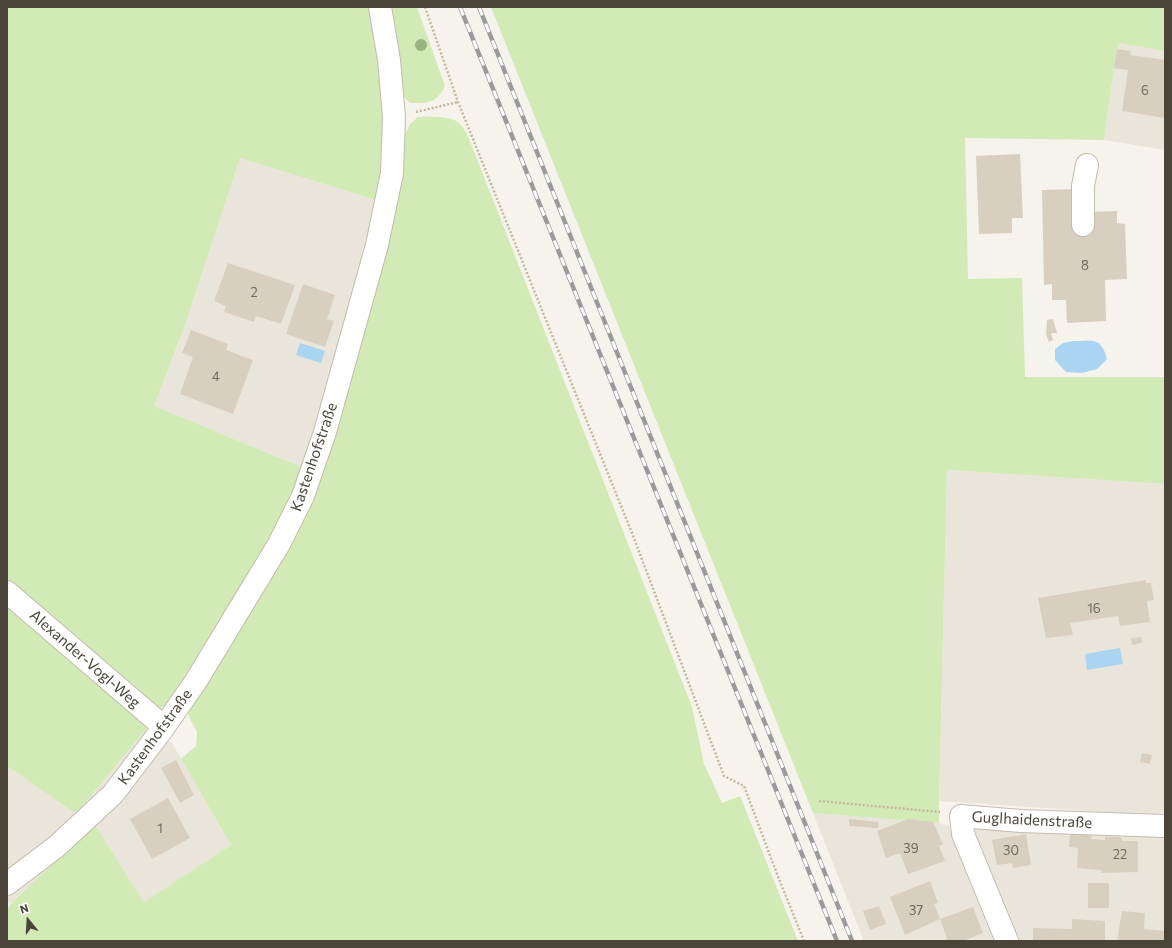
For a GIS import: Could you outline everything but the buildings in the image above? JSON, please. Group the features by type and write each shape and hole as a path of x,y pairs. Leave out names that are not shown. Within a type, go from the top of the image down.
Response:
{"street":[{"name":"Kastenhofstraße","path":"7,884 57,846 113,794 164,727 196,681 280,544 303,496 325,432 377,245 392,173 394,117 389,60 380,7"},
{"path":"1083,225 1083,186 1086,165"},
{"name":"Alexander-Vogl-Weg","path":"7,592 164,727"},
{"name":"Guglhaidenstraße","path":"1007,941 963,834 961,816 1021,821 1165,826"}],"path":[{"path":"425,7 458,102 632,533 724,776 744,786 804,941"},
{"path":"394,117 458,102"},
{"path":"820,800 933,811 961,816"}],"shaded area":[{"path":"1119,43 1165,51 1165,150 1104,140"},
{"path":"240,158 376,200 356,291 304,468 154,406 185,325"},
{"path":"947,470 1165,484 1165,812 1151,815 939,801"},
{"path":"147,728 172,743 231,845 144,902 94,825 12,903 7,901 7,766 76,814"},
{"path":"813,813 939,823 949,826 959,836 999,941 864,941"},
{"path":"974,828 1165,834 1165,941 1016,941 979,845"}],"green space":[{"path":"7,7 368,7 374,29 385,134 382,174 376,200 240,158 185,325 154,406 304,468 273,538 168,705 159,708 151,706 7,581"},
{"path":"392,7 417,7 445,86 442,92 431,101 410,103 404,97"},
{"path":"491,7 1165,7 1165,51 1119,43 1104,140 965,138 968,279 1022,278 1025,377 1165,377 1165,484 947,470 939,823 813,813"},
{"path":"418,117 441,117 453,120 461,125 468,136 692,707 704,764 722,803 740,796 798,941 7,941 7,909 94,824 144,902 231,845 181,759 196,746 197,732 187,713 285,547 404,137 410,124"},
{"path":"7,600 144,720 147,728 76,814 7,766"}],"water":[{"path":"1074,341 1096,342 1102,347 1107,359 1097,369 1082,373 1066,372 1055,360 1055,349 1063,343"},
{"path":"300,343 325,351 321,363 296,355"},
{"path":"1120,648 1123,664 1087,670 1085,654"}],"railway":[{"path":"460,7 837,941"},
{"path":"479,7 852,941"}]}
